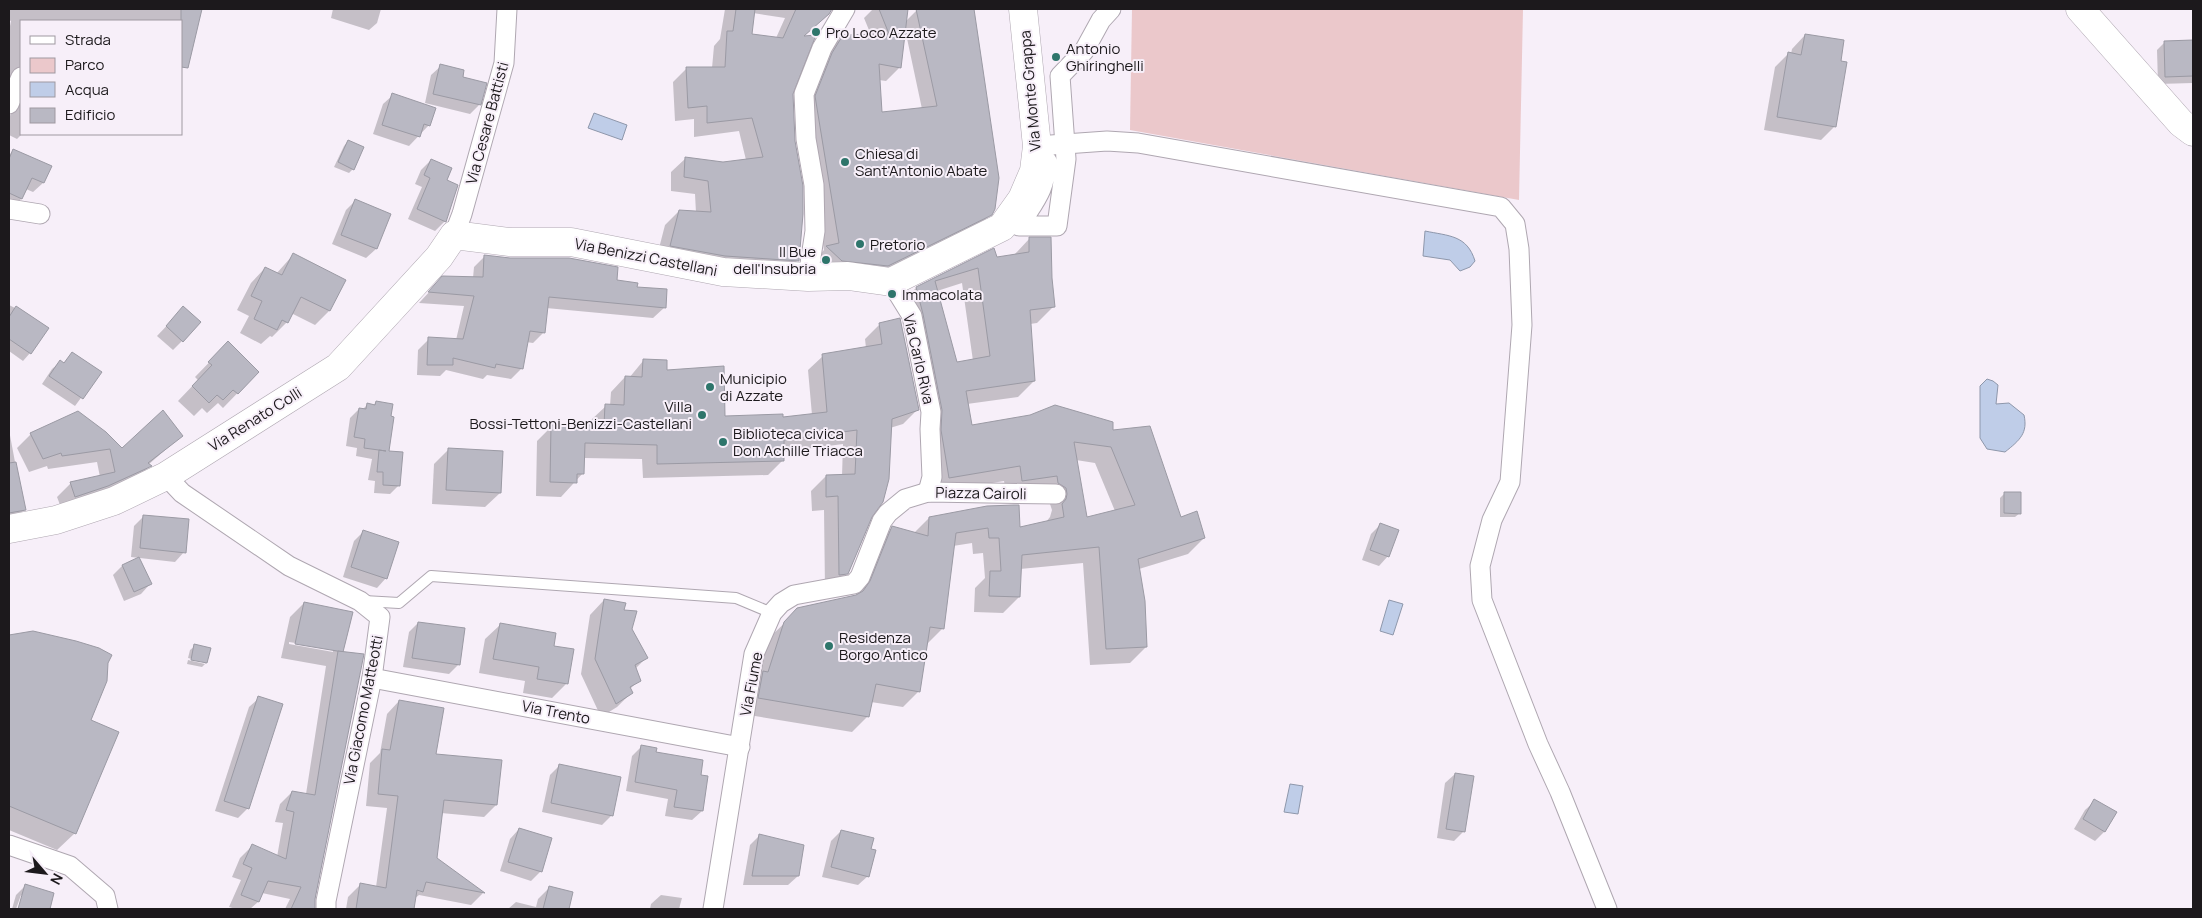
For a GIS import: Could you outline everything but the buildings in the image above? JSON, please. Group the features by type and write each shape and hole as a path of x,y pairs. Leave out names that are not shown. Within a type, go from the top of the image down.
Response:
{"street":[{"name":"Via Cesare Battisti","path":"454,236 462,214 504,63 507,9"},
{"path":"845,9 822,48 804,94 806,139 814,185 815,222 808,277 848,276 891,282"},
{"name":"Via Monte Grappa","path":"891,282 1002,227 1022,199 1042,146 1023,9"},
{"path":"1034,9 1042,146 1046,176 1040,194 1019,226 1056,226 1064,182 1065,144 1060,76 1084,51 1101,20 1111,9"},
{"path":"2080,9 2181,123 2193,132"},
{"path":"9,104 20,78"},
{"path":"1042,146 1107,141 1138,143 1501,207 1515,224 1519,249 1522,325 1510,482 1492,520 1480,566 1482,600 1538,744 1560,792 1607,909"},
{"path":"9,209 40,214"},
{"name":"Via Benizzi Castellani","path":"454,236 510,242 571,242 723,272 808,277"},
{"name":"Via Renato Colli","path":"9,529 56,520 114,501 166,476 338,367 439,258 454,236"},
{"name":"Via Carlo Riva","path":"891,282 912,316 931,412"},
{"name":"Piazza Cairoli","path":"931,412 932,477 928,492 1056,494"},
{"name":"Via Giacomo Matteotti","path":"166,476 182,493 290,566 360,601 380,617 372,678 326,909"},
{"name":"Via Fiume","path":"713,909 754,654 772,613 781,603 794,595 854,584 860,577 882,521 888,512 906,499 928,492"},
{"name":"Via Trento","path":"372,678 740,746"},
{"path":"9,845 70,866 105,896 108,909"}],"lane":[{"path":"360,601 399,602 431,576 736,598 772,613"}],"green space":[{"path":"1132,9 1523,9 1519,200 1130,130"}],"water":[{"path":"594,113 627,125 622,140 588,128"},
{"path":"1425,231 1462,241 1472,252 1475,261 1470,267 1460,271 1450,260 1423,256"},
{"path":"1987,379 1998,385 1996,404 2009,403 2024,415 2025,427 2022,436 2005,452 1987,449 1980,438 1980,386"},
{"path":"1389,600 1403,604 1393,635 1380,631"},
{"path":"1290,784 1303,786 1298,814 1284,812"}],"place":[{"name":"Pro Loco Azzate","path":"816,32"},
{"name":"Antonio Ghiringhelli","path":"1056,57"},
{"name":"Chiesa di Sant'Antonio Abate","path":"845,162"},
{"name":"Pretorio","path":"860,244"},
{"name":"Il Bue dell'Insubria","path":"826,260"},
{"name":"Immacolata","path":"892,294"},
{"name":"Municipio di Azzate","path":"710,387"},
{"name":"Villa Bossi-Tettoni-Benizzi-Castellani","path":"702,415"},
{"name":"Biblioteca civica Don Achille Triacca","path":"723,442"},
{"name":"Residenza Borgo Antico","path":"829,646"}]}
